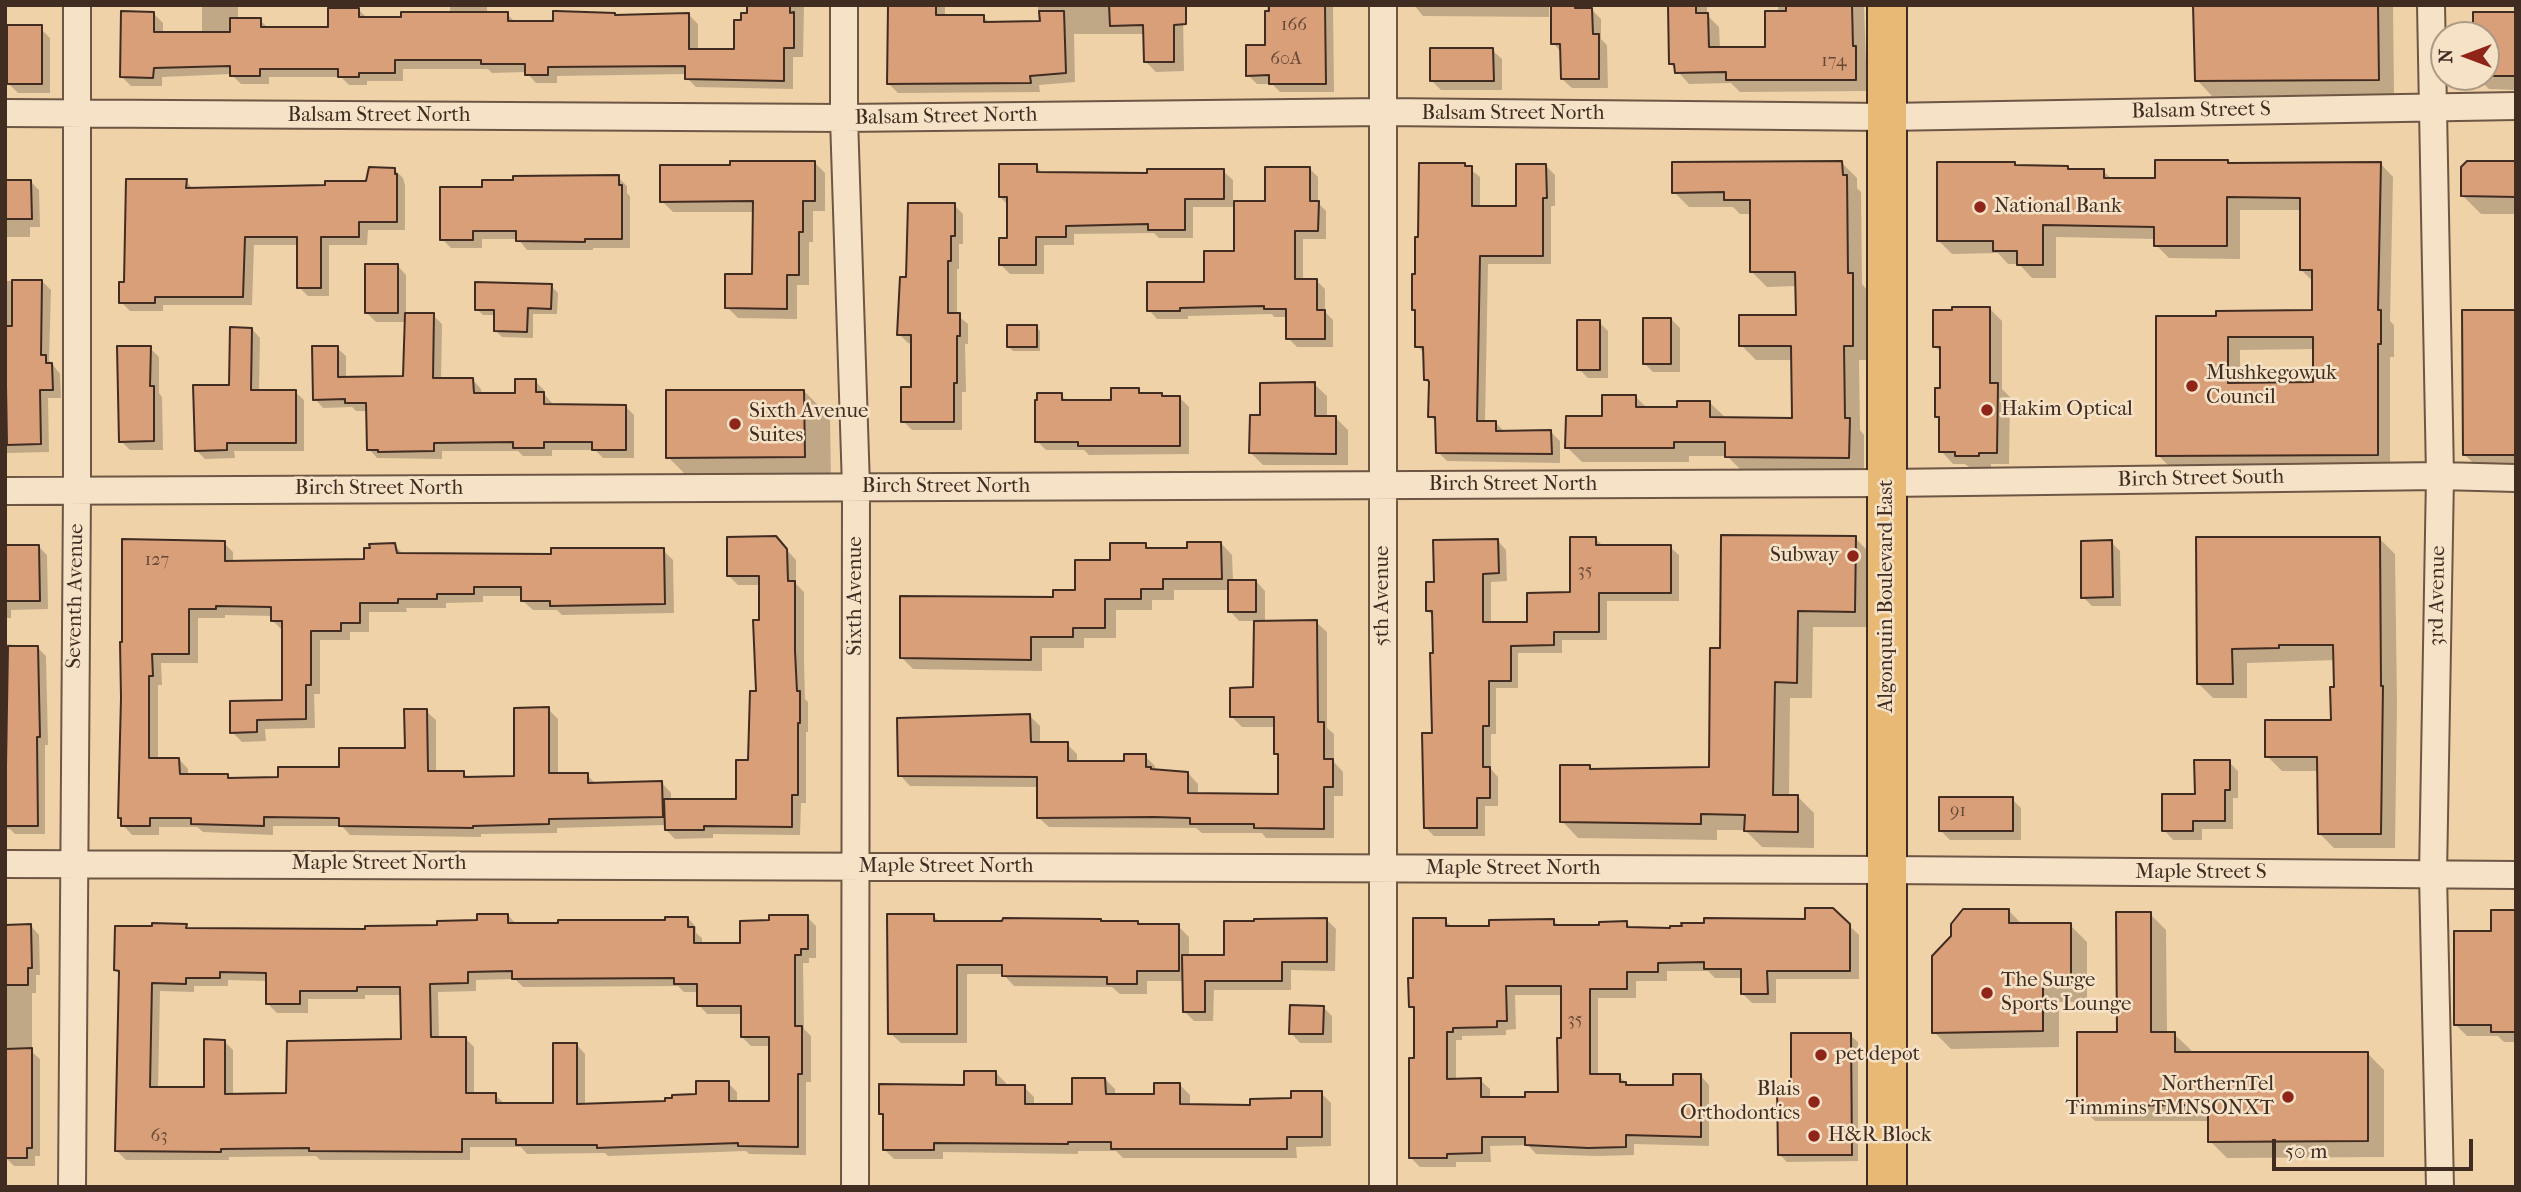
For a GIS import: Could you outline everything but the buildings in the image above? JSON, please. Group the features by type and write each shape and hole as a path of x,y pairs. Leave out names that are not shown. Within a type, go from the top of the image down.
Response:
{"main road":[{"name":"Algonquin Boulevard East","path":"1886,5 1886,1187"}],"street":[{"name":"Seventh Avenue","path":"72,1187 77,491 76,5"},
{"name":"Sixth Avenue","path":"844,5 844,118 856,488 855,1187"},
{"name":"5th Avenue","path":"1383,5 1383,1187"},
{"name":"3rd Avenue","path":"2431,5 2440,476 2433,875 2440,1187"},
{"name":"Balsam Street S","path":"1886,117 2516,106"},
{"name":"Balsam Street North","path":"5,113 844,118 1383,113 1886,117"},
{"name":"Birch Street South","path":"1886,483 2440,476 2516,478"},
{"name":"Birch Street North","path":"5,491 1886,483"},
{"name":"Maple Street North","path":"5,864 1886,870"},
{"name":"Maple Street S","path":"1886,870 2516,875"}],"place":[{"name":"National Bank","path":"1980,207"},
{"name":"Mushkegowuk Council","path":"2192,386"},
{"name":"Hakim Optical","path":"1987,410"},
{"name":"Sixth Avenue Suites","path":"735,424"},
{"name":"Subway","path":"1853,556"},
{"name":"The Surge Sports Lounge","path":"1987,993"},
{"name":"pet depot","path":"1821,1055"},
{"name":"NorthernTel Timmins TMNSONXT","path":"2288,1097"},
{"name":"Blais Orthodontics","path":"1814,1102"},
{"name":"H&R Block","path":"1814,1136"}]}
